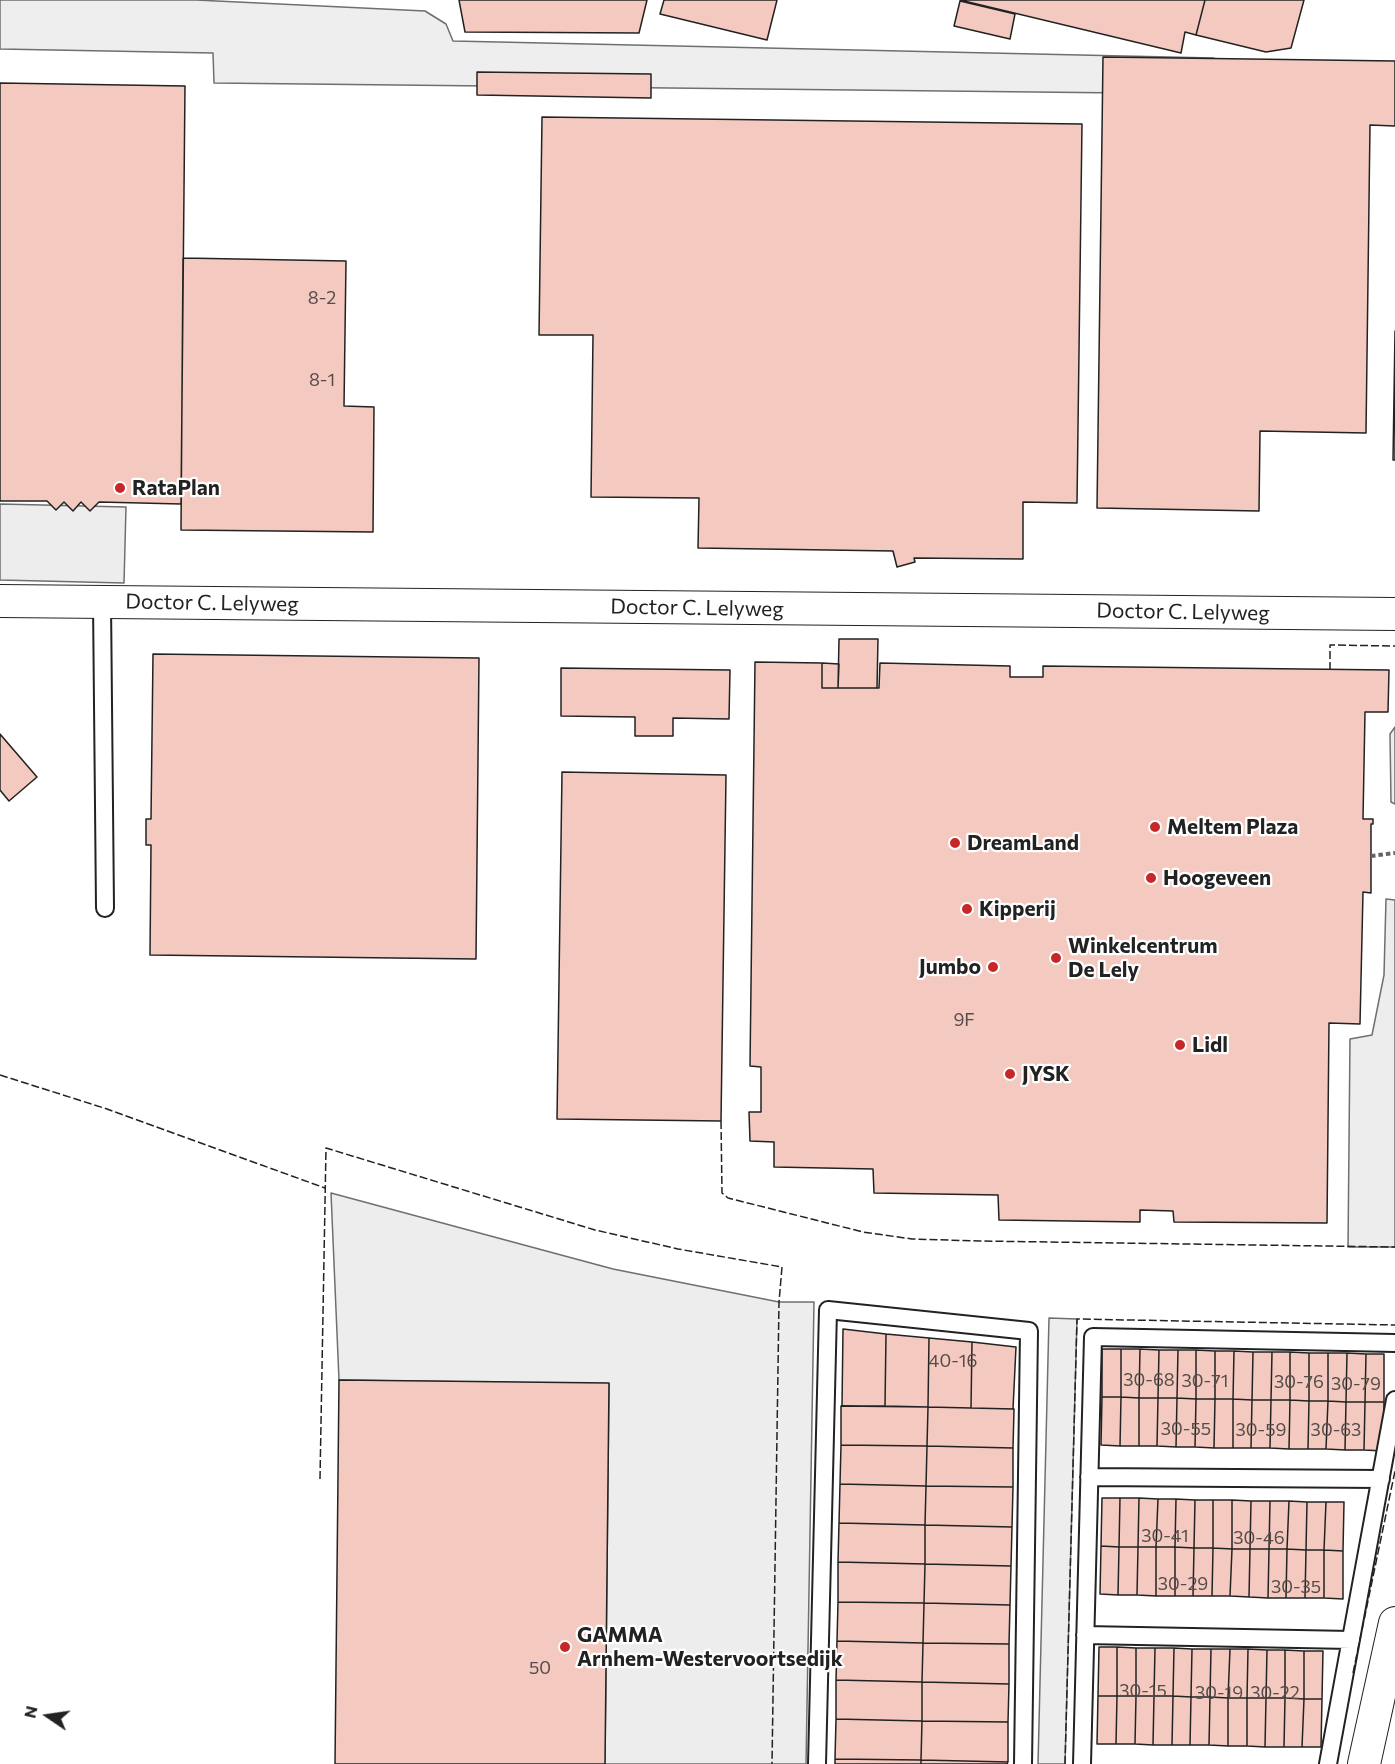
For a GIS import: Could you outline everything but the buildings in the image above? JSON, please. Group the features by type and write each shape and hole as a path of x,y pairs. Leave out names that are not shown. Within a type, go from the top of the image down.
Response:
{"street":[{"name":"Doctor C. Lelyweg","path":"0,601 1395,614"},
{"path":"1364,1764 1395,1623"}],"lane":[{"path":"102,603 105,908"},
{"path":"817,1764 828,1310 1029,1331 1023,1764"},
{"path":"1082,1764 1093,1337 1395,1343"},
{"path":"1328,1764 1395,1400"},
{"path":"1089,1477 1381,1479"},
{"path":"1085,1635 1351,1640"}],"path":[{"path":"1371,856 1395,853"}],"shaded area":[{"path":"0,0 196,0 425,11 446,24 453,41 1214,58 1217,75 1216,94 214,83 213,53 0,49"},
{"path":"0,504 126,507 124,583 0,580"},
{"path":"1395,727 1395,804 1391,802 1390,734"},
{"path":"1386,899 1395,900 1395,1247 1348,1247 1350,1039 1372,1035 1384,975"},
{"path":"331,1193 613,1269 779,1302 814,1302 806,1764 605,1764 609,1384 339,1380"},
{"path":"1049,1318 1077,1319 1065,1764 1038,1764"}],"fence":[{"path":"1330,670 1330,645 1395,646"},
{"path":"0,1075 107,1109 325,1188"},
{"path":"721,1121 722,1193 728,1198 863,1232 912,1239 979,1241 1395,1247"},
{"path":"320,1479 326,1148 595,1230 678,1249 782,1267 779,1302 772,1764"},
{"path":"1065,1764 1077,1319 1395,1325"},
{"path":"1353,1673 1395,1471"}],"place":[{"name":"RataPlan","path":"120,488"},
{"name":"Meltem Plaza","path":"1155,827"},
{"name":"DreamLand","path":"955,843"},
{"name":"Hoogeveen","path":"1151,878"},
{"name":"Kipperij","path":"967,909"},
{"name":"Winkelcentrum De Lely","path":"1056,958"},
{"name":"Jumbo","path":"993,967"},
{"name":"Lidl","path":"1180,1045"},
{"name":"JYSK","path":"1010,1074"},
{"name":"GAMMA Arnhem-Westervoortsedijk","path":"565,1647"}]}
